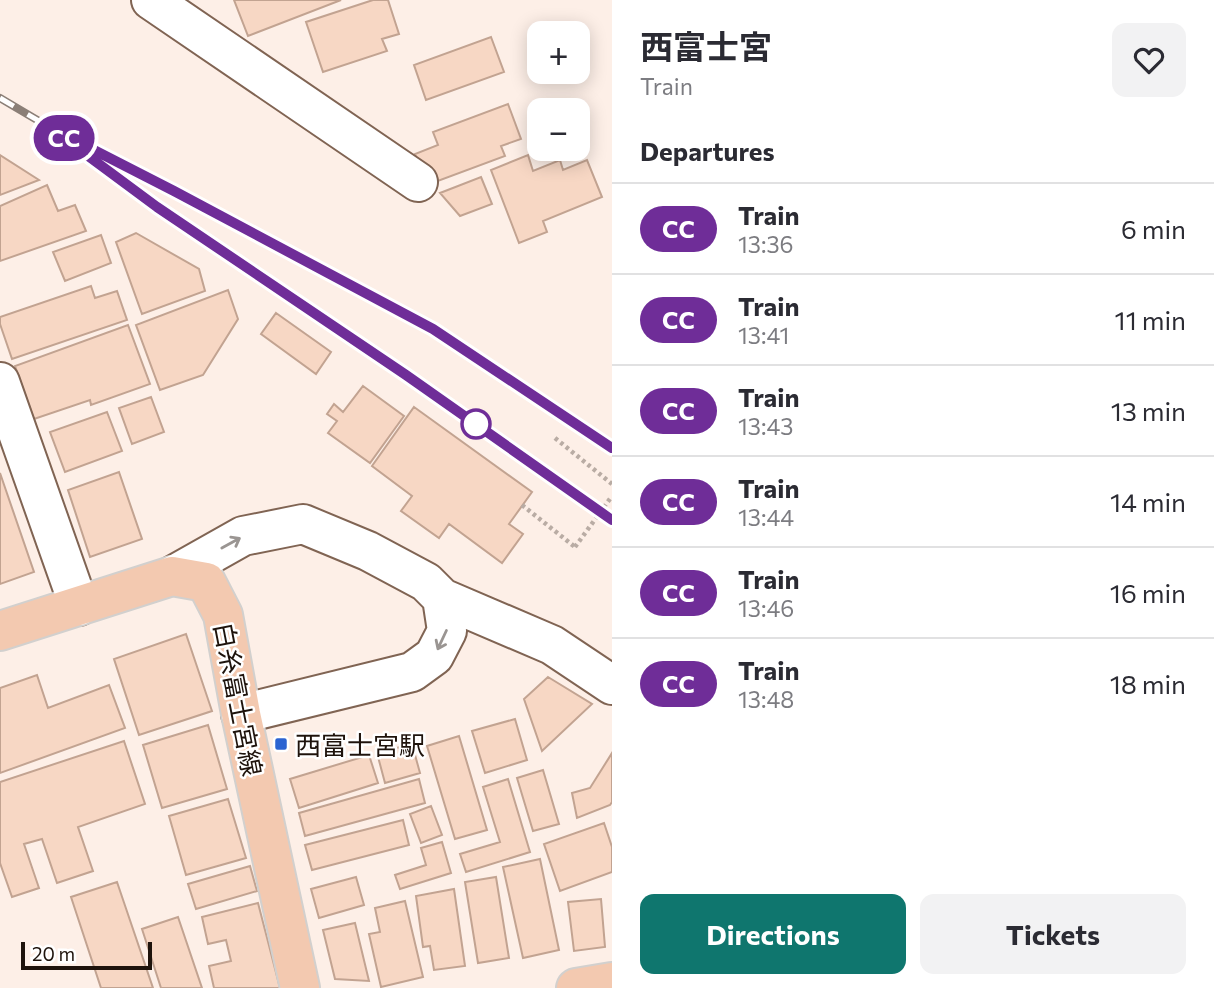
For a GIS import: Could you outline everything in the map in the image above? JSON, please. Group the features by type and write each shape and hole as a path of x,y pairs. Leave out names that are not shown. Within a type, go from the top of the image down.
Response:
{"main road":[{"name":"白糸富士宮線","path":"0,631 172,576 206,582 223,615 241,713 300,988"},
{"path":"576,988 612,982"}],"street":[{"path":"151,0 418,181"},
{"path":"0,382 79,606"},
{"path":"172,576 243,536 303,524 368,551 426,582 442,598 552,645 612,685"},
{"path":"241,713 412,672 434,656 447,631 442,598"}],"path":[{"path":"555,438 612,484"},
{"path":"522,505 575,547 612,496"}],"building":[{"path":"234,0 341,0 248,36"},
{"path":"373,0 388,0 399,34 382,39 387,51 323,72 306,22"},
{"path":"491,37 504,72 426,100 414,65"},
{"path":"508,104 521,139 501,146 505,156 427,185 415,154 438,145 433,132"},
{"path":"0,155 39,180 0,195"},
{"path":"527,155 533,171 558,161 560,161 563,170 587,161 602,197 543,221 547,232 519,243 491,170"},
{"path":"481,177 492,204 460,216 440,193"},
{"path":"47,185 58,211 75,205 86,231 0,261 0,206"},
{"path":"136,233 199,269 205,291 142,314 116,242"},
{"path":"101,235 111,263 65,281 53,252"},
{"path":"91,286 95,298 117,291 127,320 12,359 0,317"},
{"path":"228,290 238,319 203,375 160,390 136,325"},
{"path":"276,313 331,352 316,374 261,334"},
{"path":"128,325 150,384 91,405 90,400 34,419 15,366"},
{"path":"363,386 404,416 370,463 328,433 337,421 327,414 334,404 343,412"},
{"path":"151,397 164,432 132,444 119,408"},
{"path":"414,407 532,492 509,524 523,534 502,563 449,524 439,538 401,511 412,496 372,466"},
{"path":"107,412 122,451 65,472 50,432"},
{"path":"119,472 142,539 90,557 68,490"},
{"path":"0,473 34,572 0,584"},
{"path":"186,634 212,711 139,735 114,659"},
{"path":"37,675 48,708 109,685 125,728 0,773 0,688"},
{"path":"548,677 592,704 542,751 524,699"},
{"path":"515,719 527,760 485,773 472,731"},
{"path":"208,725 227,789 162,808 143,745"},
{"path":"459,736 487,830 455,839 427,746"},
{"path":"124,741 145,804 78,827 93,871 57,883 42,839 24,844 39,888 12,897 0,863 0,782"},
{"path":"412,744 420,773 385,783 377,753"},
{"path":"612,753 612,802 577,818 572,793 590,788"},
{"path":"369,755 378,783 299,808 290,779"},
{"path":"543,770 559,824 533,831 517,778"},
{"path":"419,779 425,803 305,836 299,813"},
{"path":"508,779 530,852 466,872 460,854 500,842 483,787"},
{"path":"228,799 246,858 186,875 169,816"},
{"path":"431,806 442,835 421,843 410,814"},
{"path":"403,820 409,845 312,870 305,845"},
{"path":"604,823 612,847 612,872 560,891 544,844"},
{"path":"442,842 451,873 400,889 395,875 426,865 421,848"},
{"path":"540,859 559,950 523,958 503,867"},
{"path":"250,866 257,891 196,909 188,884"},
{"path":"356,877 364,905 319,918 311,889"},
{"path":"496,877 509,958 478,963 465,882"},
{"path":"117,882 153,988 101,988 71,897"},
{"path":"454,889 465,966 434,970 430,946 423,947 416,896"},
{"path":"601,899 605,947 574,951 568,902"},
{"path":"405,901 423,977 381,987 369,934 380,932 375,908"},
{"path":"258,903 280,988 214,988 209,966 231,961 226,940 208,944 202,917"},
{"path":"178,917 202,988 161,988 142,929"},
{"path":"355,923 369,981 335,979 323,930"}],"railway":[{"path":"0,98 49,127 433,329 612,448"},
{"path":"83,152 157,207 406,375 612,520"}],"train":[{"name":"CC","path":"612,448 433,329 49,127 157,207 406,375 612,520"}],"place":[{"name":"西富士宮駅","path":"281,744"}]}
